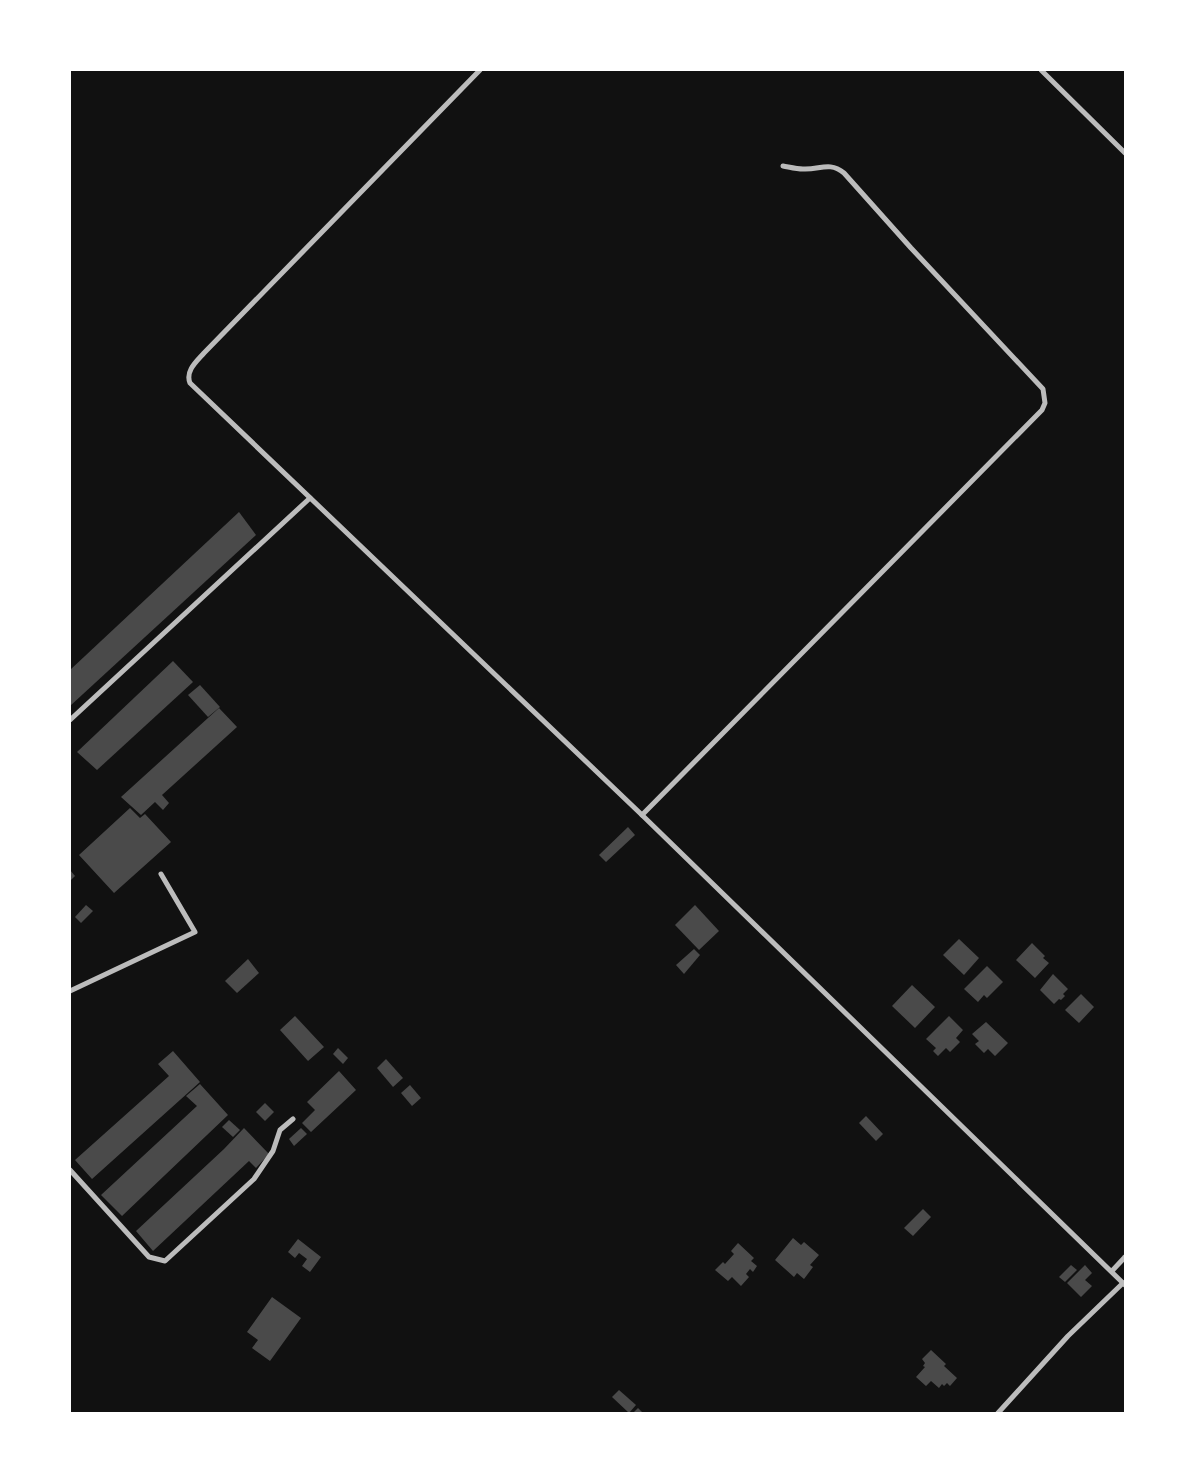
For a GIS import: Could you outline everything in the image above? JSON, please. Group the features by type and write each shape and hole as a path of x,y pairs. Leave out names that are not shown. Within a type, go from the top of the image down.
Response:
{"street":[{"path":"480,70 217,339 190,369 188,379 642,815 1124,1284 1068,1336 998,1413"},
{"path":"1042,70 1125,153"},
{"path":"642,815 1042,410 1045,403 1043,389 1038,383 838,168 825,166 804,170 783,166"},
{"path":"70,720 310,498"},
{"path":"70,991 195,932 161,874"},
{"path":"70,1170 149,1257 165,1261 254,1180 273,1151 280,1130 293,1119"},
{"path":"1112,1271 1125,1257"}],"building":[{"path":"239,512 256,535 70,706 70,670"},
{"path":"173,661 193,682 97,770 77,752"},
{"path":"200,685 220,707 208,717 188,695"},
{"path":"219,708 237,727 162,795 169,803 163,810 155,802 141,815 121,797"},
{"path":"130,808 140,818 145,814 171,842 114,893 79,855"},
{"path":"628,827 635,835 606,862 599,855"},
{"path":"70,870 75,876 70,881"},
{"path":"86,905 93,911 81,923 75,917"},
{"path":"695,905 719,931 699,950 675,925"},
{"path":"959,939 979,958 964,975 943,955"},
{"path":"1032,943 1049,963 1035,978 1016,960"},
{"path":"694,949 700,955 684,974 676,965"},
{"path":"248,959 259,973 237,993 225,981"},
{"path":"987,966 1003,982 987,998 984,995 978,1002 964,989"},
{"path":"1053,974 1068,989 1063,994 1065,996 1054,1004 1040,990"},
{"path":"912,985 935,1007 915,1028 892,1006"},
{"path":"1081,994 1094,1007 1079,1023 1065,1010"},
{"path":"295,1016 324,1047 308,1061 280,1030"},
{"path":"949,1016 963,1030 956,1038 960,1042 950,1052 946,1048 938,1056 933,1051 936,1048 926,1039"},
{"path":"986,1022 1008,1043 995,1056 988,1049 984,1053 975,1044 979,1041 972,1034"},
{"path":"338,1048 348,1058 343,1064 333,1054"},
{"path":"173,1051 200,1082 92,1179 75,1160 169,1076 158,1064"},
{"path":"386,1059 403,1078 393,1087 377,1068"},
{"path":"339,1071 356,1090 311,1132 302,1123 315,1110 307,1102"},
{"path":"200,1084 228,1115 122,1216 101,1195 197,1106 186,1096"},
{"path":"410,1085 421,1098 412,1106 401,1093"},
{"path":"265,1103 274,1112 265,1121 256,1112"},
{"path":"866,1116 883,1134 876,1141 859,1123"},
{"path":"229,1120 240,1130 233,1137 222,1127"},
{"path":"244,1128 269,1154 256,1168 249,1161 153,1251 136,1231"},
{"path":"301,1128 307,1134 294,1146 289,1139"},
{"path":"923,1209 931,1217 913,1236 904,1228"},
{"path":"793,1238 801,1245 804,1242 819,1255 810,1265 813,1267 804,1279 797,1273 794,1277 775,1260"},
{"path":"298,1239 321,1257 310,1272 302,1266 307,1259 299,1253 295,1258 288,1252"},
{"path":"738,1243 754,1258 751,1261 757,1266 753,1272 750,1269 746,1274 749,1277 741,1286 732,1277 728,1281 715,1270 723,1262 725,1264 734,1254 731,1251"},
{"path":"1071,1265 1077,1270 1065,1282 1059,1277"},
{"path":"1085,1265 1092,1273 1085,1280 1092,1286 1081,1297 1067,1283"},
{"path":"272,1297 301,1318 270,1361 252,1348 258,1340 247,1332"},
{"path":"931,1350 957,1378 950,1386 947,1383 944,1386 942,1384 939,1388 931,1381 926,1386 916,1377 925,1367 923,1366 925,1363 922,1359"},
{"path":"619,1390 636,1405 629,1413 612,1397"},
{"path":"638,1408 643,1413 633,1413"}]}
